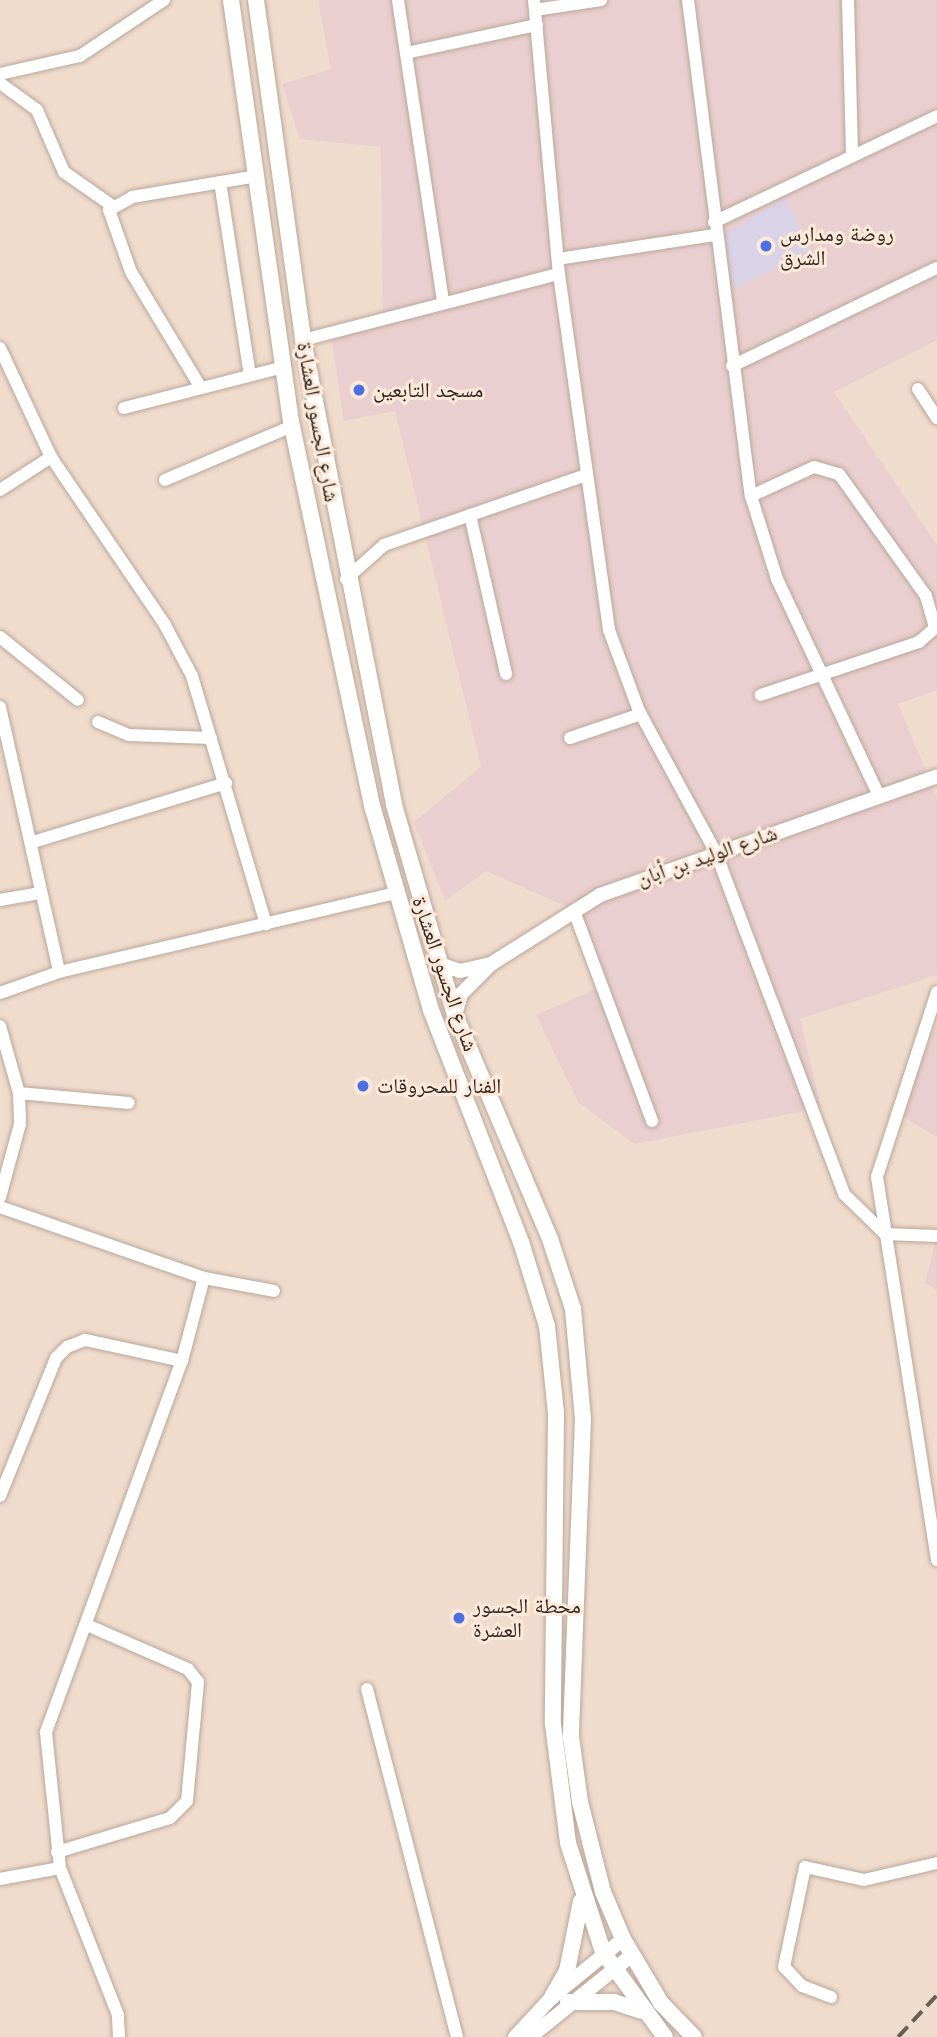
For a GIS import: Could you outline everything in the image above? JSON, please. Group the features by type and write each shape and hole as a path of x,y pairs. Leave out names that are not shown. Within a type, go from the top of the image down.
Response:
{"main road":[{"name":"شارع الجسور العشارة","path":"231,0 292,426 373,809 431,1010 547,1326 556,1413 555,1762 582,1898 612,1968 641,2011 665,2037"},
{"name":"شارع الجسور العشارة","path":"256,0 303,340 346,579 394,804 437,963 455,1015 550,1239 573,1309 583,1419 571,1737 591,1848 623,1939 661,2003 694,2037"},
{"path":"373,809 394,804"},
{"path":"552,1997 567,1971 582,1898"},
{"path":"568,2002 614,2001 641,2011"}],"street":[{"path":"139,16 149,0"},
{"path":"0,74 80,56 164,0"},
{"path":"398,0 443,302"},
{"path":"601,0 535,5 559,274 609,630 641,713 716,853 844,1194 886,1234 937,1236"},
{"path":"688,0 732,366 751,496 764,548 879,796"},
{"path":"848,0 852,154"},
{"path":"406,53 537,25"},
{"path":"0,83 37,110 64,172 111,205 257,176"},
{"path":"558,259 715,229 852,154 937,116"},
{"path":"220,182 250,375"},
{"path":"111,205 109,219 131,272 201,388"},
{"path":"732,366 937,268"},
{"path":"303,340 559,274"},
{"path":"0,348 51,457 165,625 192,676 226,783 265,924"},
{"path":"124,408 284,367"},
{"path":"918,389 937,418"},
{"path":"165,480 292,426"},
{"path":"0,490 51,457"},
{"path":"751,496 799,471 828,467 848,486 934,612 935,628 919,642 761,695"},
{"path":"346,579 377,549 586,475"},
{"path":"470,515 506,674"},
{"path":"0,637 78,700"},
{"path":"0,707 3,747 33,842 39,893 59,972"},
{"path":"570,738 641,713"},
{"path":"98,722 129,735 211,738"},
{"name":"شارع الوليد بن أبان","path":"455,1015 461,993 491,964 574,911 716,853 935,778"},
{"path":"33,842 226,783"},
{"path":"0,993 59,972 397,892"},
{"path":"0,900 39,893"},
{"path":"574,911 652,1121"},
{"name":"شارع الوليد بن أبان","path":"437,963 460,971 491,964"},
{"path":"937,992 879,1160 886,1234 937,1560"},
{"path":"0,1026 19,1093 16,1146 0,1198"},
{"path":"19,1093 129,1103"},
{"path":"0,1207 204,1278 274,1291"},
{"path":"122,2035 60,1868 46,1732 55,1695 89,1626 183,1361 204,1278"},
{"path":"0,1496 56,1358 67,1347 85,1340 183,1361"},
{"path":"57,1852 170,1818 187,1801 198,1682 188,1669 89,1626"},
{"path":"367,1689 457,2037"},
{"path":"831,1997 802,1986 784,1967 805,1867 864,1880 937,1863"},
{"path":"0,1879 60,1868"},
{"path":"515,2037 552,1997 603,1952 623,1939"},
{"path":"530,2037 568,2002 632,1955"}],"shaded area":[{"path":"318,0 937,0 937,340 834,392 937,545 937,690 898,704 937,798 937,975 800,1019 821,1108 634,1144 578,1102 536,1015 608,984 579,912 486,871 445,901 414,822 481,767 395,411 344,421 331,335 383,319 381,147 300,139 282,84 331,69"},
{"name":"روضة ومدارس الشرق","path":"786,198 811,250 734,289 724,234"},
{"path":"937,1024 937,1137 900,1115"},
{"path":"937,1235 937,1290 925,1283"}],"railway":[{"path":"898,2037 937,1995"}],"place":[{"name":"روضة ومدارس الشرق","path":"766,246"},
{"name":"مسجد التابعين","path":"359,390"},
{"name":"الفنار للمحروقات","path":"363,1086"},
{"name":"محطة الجسور العشرة","path":"459,1618"}]}
